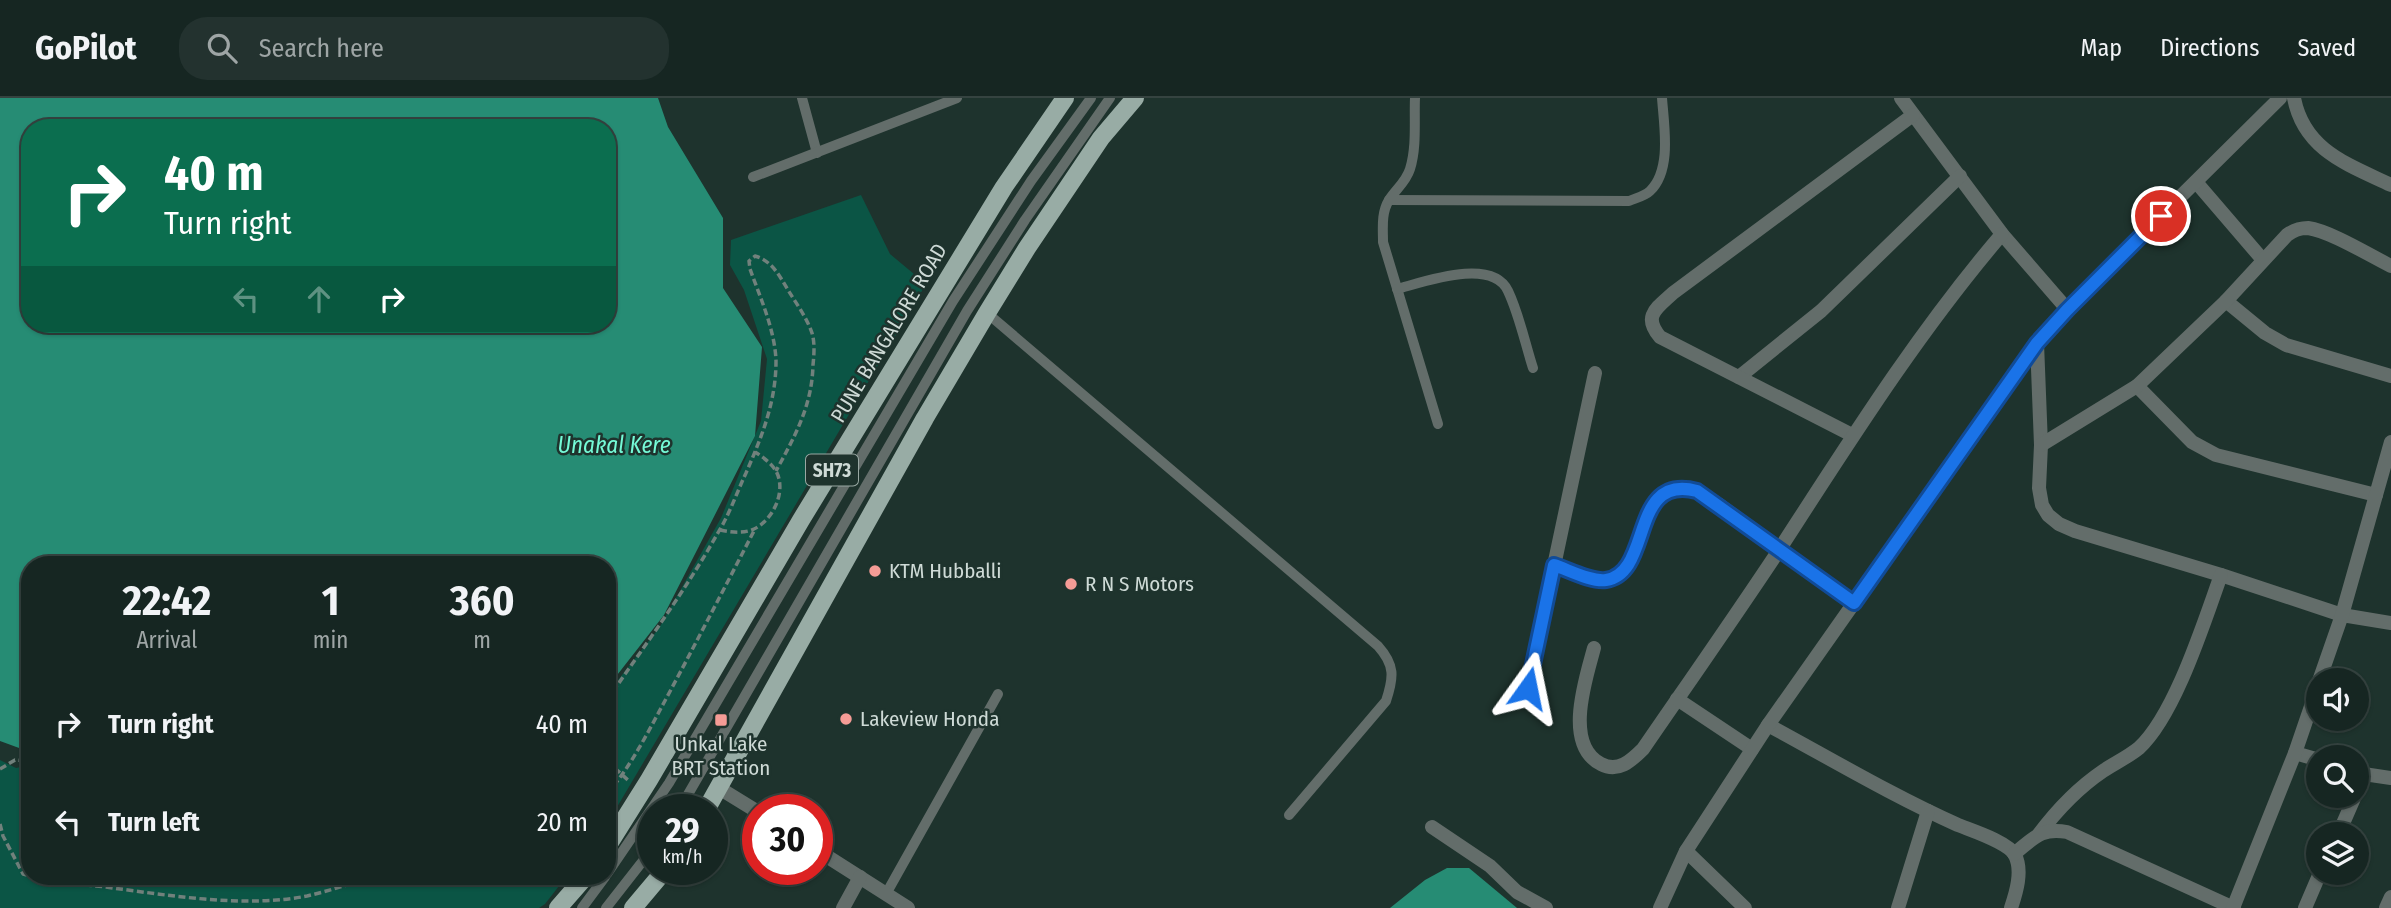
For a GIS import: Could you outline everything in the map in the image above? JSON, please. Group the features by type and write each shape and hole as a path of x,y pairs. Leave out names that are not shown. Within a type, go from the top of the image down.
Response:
{"main road":[{"name":"PUNE BANGALORE ROAD","path":"616,832 801,520 1004,187 1065,98"},
{"name":"SH73","path":"715,794 778,678 987,313 1101,138 1135,98"},
{"path":"558,908 578,885"},
{"path":"633,908 652,885"}],"street":[{"path":"1901,98 2002,234 2067,310"},
{"path":"1660,908 1686,851 1768,725 2037,343 2280,98"},
{"path":"2294,98 2305,132 2325,150 2391,185"},
{"path":"1852,435 1660,337 1653,329 1651,320 1655,310 1673,293 1913,115"},
{"path":"1739,377 1821,311 1960,176"},
{"path":"2196,182 2263,260"},
{"path":"2041,445 2137,386 2295,229 2321,231 2391,266"},
{"path":"1594,648 1581,695 1580,728 1586,749 1597,762 1609,768 1617,768 1630,762 1643,749 1779,549 1852,435 1958,285 2002,234"},
{"path":"2225,301 2265,333 2286,345 2391,376"},
{"path":"2037,343 2041,445 2039,488 2042,505 2048,515 2059,524 2342,615 2391,623"},
{"path":"1528,688 1595,373"},
{"path":"2137,386 2192,442 2216,455 2376,495"},
{"path":"2324,668 2342,615 2391,442"},
{"path":"1554,565 1604,580 1613,578 1623,571 1632,558 1649,511 1659,498 1684,488 1697,491 1854,603"},
{"path":"2014,855 2039,834 2055,813 2078,792 2138,748 2152,732 2172,698 2221,575"},
{"path":"1677,699 1752,749"},
{"path":"2039,834 2052,829 2067,832 2233,908 2306,720"},
{"path":"1768,725 1928,811 2002,844 2014,855 2018,871 2011,908"},
{"path":"2295,752 2306,756"},
{"path":"2369,775 2391,778"},
{"path":"719,788 742,802"},
{"path":"1898,908 1928,811"},
{"path":"1432,827 1490,866 1517,892 1546,908"},
{"path":"1686,851 1745,908"},
{"path":"833,860 908,908"},
{"path":"843,908 860,877"},
{"path":"2305,908 2315,885"},
{"path":"2386,908 2391,897"}],"lane":[{"path":"802,98 817,153"},
{"path":"753,177 957,98"},
{"path":"616,861 669,783 953,301 1031,181 1091,98"},
{"path":"688,794 967,311 1025,220 1110,98"},
{"path":"1415,98 1414,145 1410,169 1401,188 1389,200 1383,215 1383,243 1438,424"},
{"path":"1389,200 1629,201 1649,193 1660,177 1664,153 1662,98"},
{"path":"1398,289 1462,274 1491,275 1508,289 1533,368"},
{"path":"987,313 1388,657 1392,677 1386,701 1289,815"},
{"path":"886,894 998,694"},
{"path":"606,908 637,868"},
{"path":"582,908 599,885"}],"path":[{"path":"616,688 720,530 762,438 771,410 776,358 750,269 749,261 755,256 764,259 774,268 793,298 812,332 814,352 808,407 776,471"},
{"path":"720,530 744,532 755,528 766,521 774,509 780,489 776,471 755,452"},
{"path":"616,784 623,776 696,645 755,528"},
{"path":"0,769 15,760 21,760"},
{"path":"616,769 642,790"},
{"path":"0,824 3,836 21,870"},
{"path":"87,885 164,895 244,901 306,896 345,885"}],"shaded area":[{"path":"861,195 890,254 926,284 616,809 616,683 659,628 721,518 761,421 767,359 744,290 730,265 731,240"},
{"path":"0,760 16,768 21,767 21,885 560,885 539,908 0,908"}],"water":[{"name":"Unakal Kere","path":"0,98 658,98 668,127 723,218 723,288 762,347 755,436 664,615 616,676 616,556 21,556 21,749 0,741"},
{"path":"1447,868 1469,868 1517,908 1390,908 1425,880"}],"place":[{"name":"KTM Hubballi","path":"875,571"},
{"name":"R N S Motors","path":"1071,584"},
{"name":"Lakeview Honda","path":"846,719"},
{"name":"Unkal Lake BRT Station","path":"721,720"}],"route":[{"path":"1528,688 1554,565 1604,580 1613,578 1623,571 1632,558 1649,511 1659,498 1671,491 1684,488 1697,491 1854,603 2037,343 2161,216"}]}
